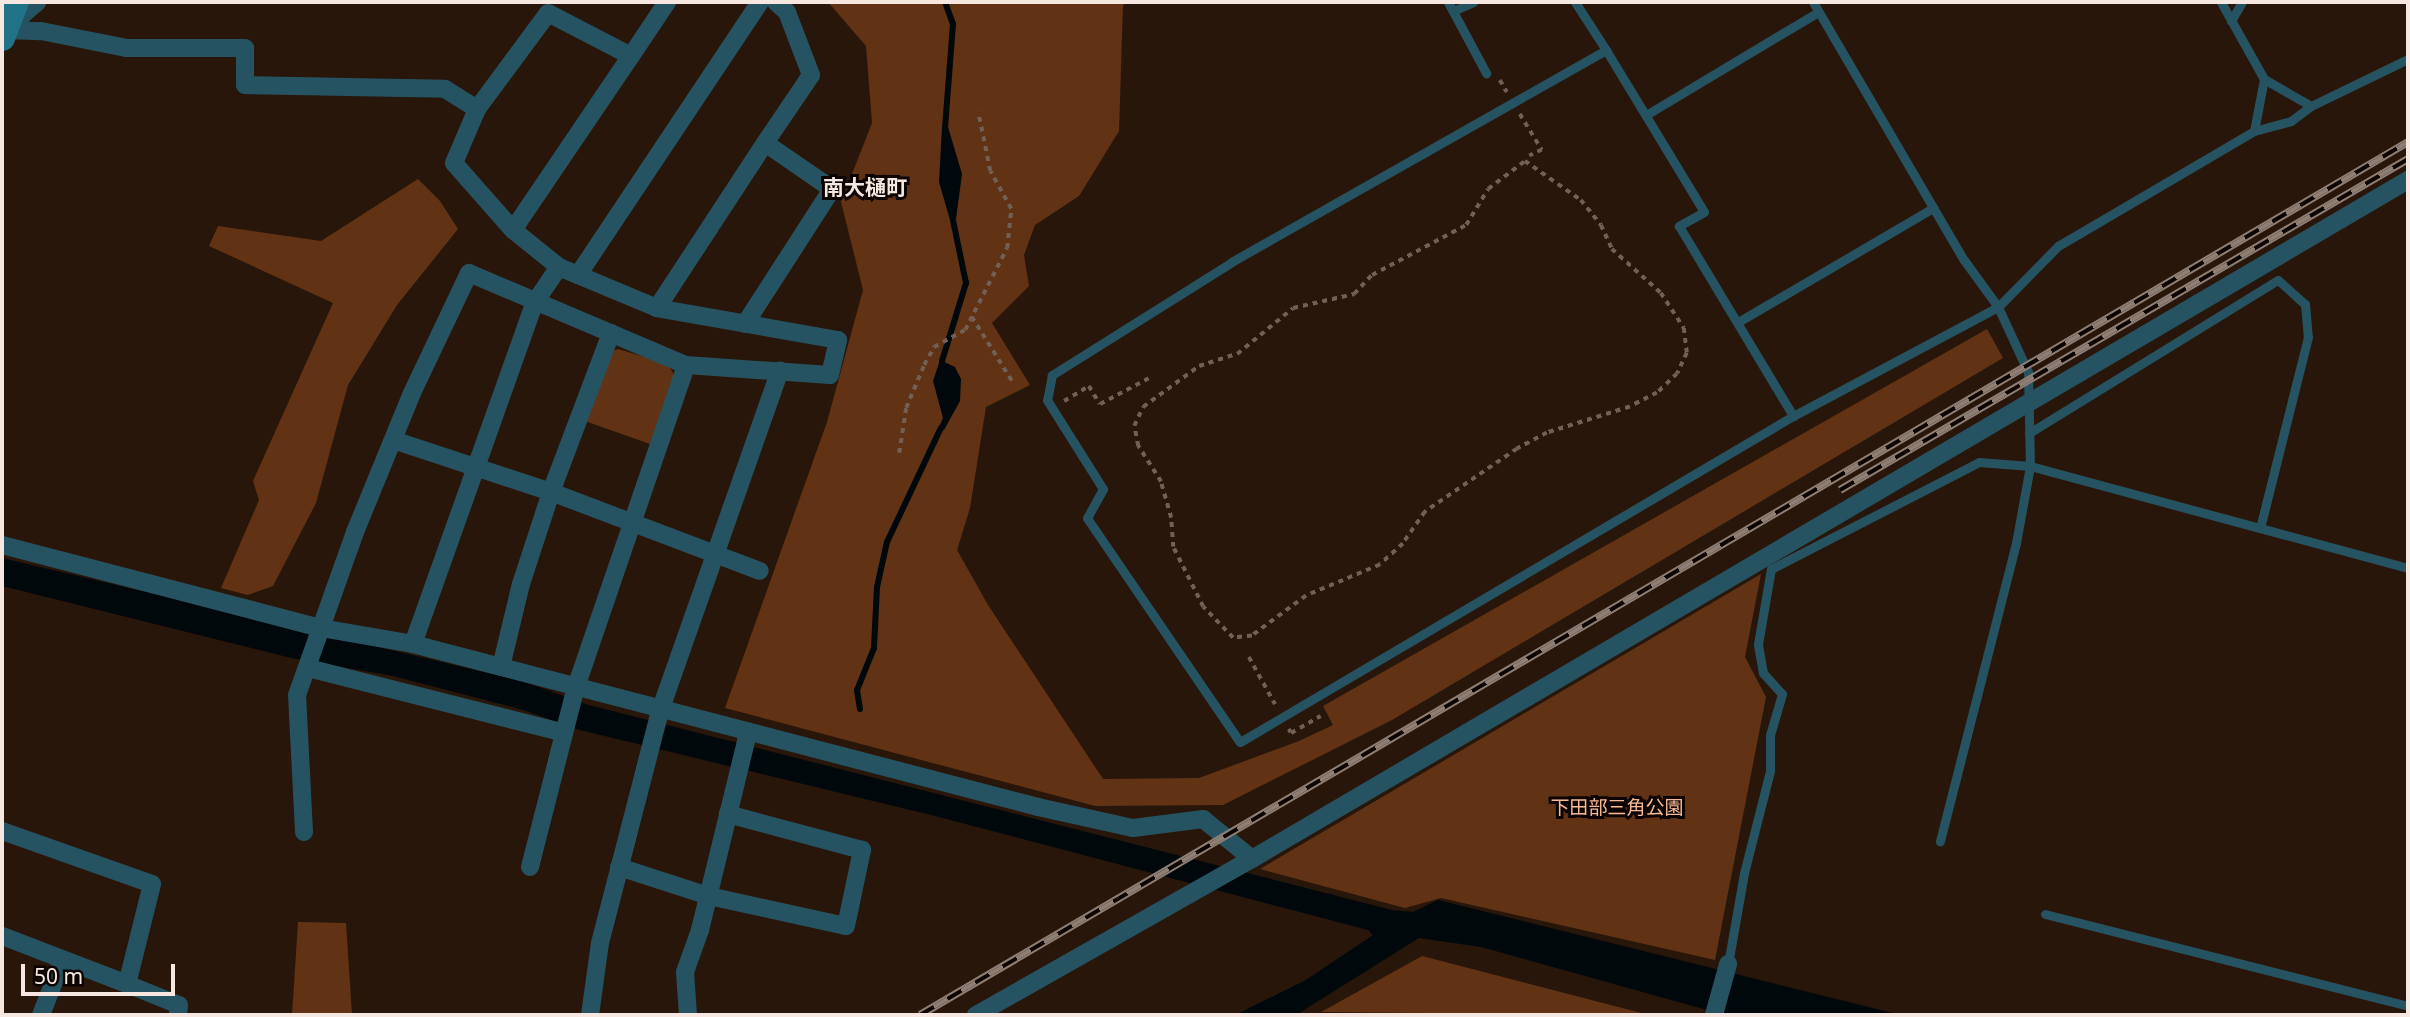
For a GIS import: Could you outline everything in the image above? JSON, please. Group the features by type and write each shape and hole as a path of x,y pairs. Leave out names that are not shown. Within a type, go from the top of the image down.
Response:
{"street":[{"path":"4,34 16,2"},
{"path":"4,34 37,2"},
{"path":"513,230 667,2"},
{"path":"578,275 760,2"},
{"path":"657,308 811,75 787,12 776,2"},
{"path":"304,832 297,695 393,440 470,273 686,365 830,375 838,340 657,308 559,267 513,230 454,163 477,109 548,13 631,55"},
{"path":"4,34 41,31 127,48 245,48 245,85 445,89 477,109"},
{"path":"745,324 832,189 765,143"},
{"path":"976,1015 1252,859 2408,180"},
{"path":"413,644 536,302 559,267"},
{"path":"501,667 521,584 551,492 611,333"},
{"path":"530,867 575,690 686,365"},
{"path":"590,1015 600,943 660,711 780,370"},
{"path":"393,440 474,469 551,492 760,571"},
{"path":"2,545 321,628 413,644 575,690 1133,828 1203,819 1252,859"},
{"path":"308,668 564,733"},
{"path":"688,1015 685,972 709,895 748,733"},
{"path":"619,867 709,895 846,926 862,850 728,814"},
{"path":"2,831 152,884 127,984"},
{"path":"2,936 179,1005 178,1015"},
{"path":"41,1015 62,961"},
{"path":"1714,1015 1728,964"}],"lane":[{"path":"1448,2 1486,73"},
{"path":"1453,11 1473,2"},
{"path":"1575,2 1704,212 1679,226 1794,416"},
{"path":"1813,2 1933,208 1998,307 2028,372 2030,466 2016,542 1940,841"},
{"path":"2221,2 2264,79 2311,106"},
{"path":"2231,21 2242,2"},
{"path":"1646,115 1818,12"},
{"path":"1606,50 1232,262 1052,375 1047,400 1103,489 1087,518 1240,743 1794,416 1998,307 2058,246 2254,131 2291,121 2311,106 2408,59"},
{"path":"2254,131 2264,79"},
{"path":"1738,322 1933,208"},
{"path":"2029,433 2278,280 2305,304 2308,337 2260,528"},
{"path":"1728,964 1744,873 1771,762 1770,735 1782,694 1763,673 1758,644 1771,569 1979,462 2030,466 2408,568"},
{"path":"2045,914 2408,1006"}],"path":[{"path":"1500,80 1542,150 1527,158 1488,188 1466,225 1372,275 1354,294 1293,308 1237,354 1199,366 1143,407 1134,426 1138,446 1161,482 1171,518 1173,547 1203,607 1233,638 1252,636 1307,596 1380,565 1403,544 1424,512 1517,449 1546,433 1630,407 1657,393 1677,374 1687,353 1684,328 1661,293 1612,249 1601,225 1581,200 1527,158"},
{"path":"899,453 906,408 934,347 965,330 1007,248 1011,209 990,171 978,112"},
{"path":"972,317 1014,384"},
{"path":"1056,405 1089,386 1100,404 1149,378"},
{"path":"1249,657 1279,711"},
{"path":"1285,722 1291,733 1321,716"}],"green space":[{"path":"828,2 1130,2 1123,5 1119,131 1079,196 1035,225 1024,255 1029,286 992,323 1030,385 986,407 970,508 957,550 988,605 1103,779 1199,778 1299,741 1333,725 1323,706 1987,329 2003,358 1392,720 1223,805 1095,806 725,708 827,422 863,290 841,202 872,123 866,46"},
{"path":"418,179 440,201 458,229 397,305 348,385 316,503 273,586 248,595 221,588 259,500 253,481 333,303 209,246 218,226 321,241"},
{"path":"618,349 668,364 674,375 650,444 585,421 610,352"},
{"name":"下田部三角公園","path":"1761,574 1745,657 1766,697 1715,960 1441,898 1405,908 1260,869"},
{"path":"298,922 346,923 352,1015 292,1015"},
{"path":"1422,956 1649,1015 1321,1012"}],"shaded area":[{"path":"942,127 948,127 962,174 956,219 950,220 939,182"},
{"path":"940,360 955,367 961,379 960,401 944,430 939,427 943,418 933,381"},
{"path":"2,558 522,681 589,705 1392,910 1413,912 1438,900 1901,1015 1725,1015 1481,947 1419,938 1296,1015 1235,1015 1306,980 1373,935 1368,930 935,816 580,730 523,710 393,676 291,658 2,586"}],"waterway":[{"path":"945,2 953,24 945,127"},
{"path":"942,361 966,283 953,220"},
{"path":"860,709 857,690 874,648 877,587 887,542 941,428"}],"railway":[{"path":"920,1015 2408,142"},
{"path":"1840,490 2408,159"}],"district":[{"name":"南大樋町","path":"865,187"}]}
